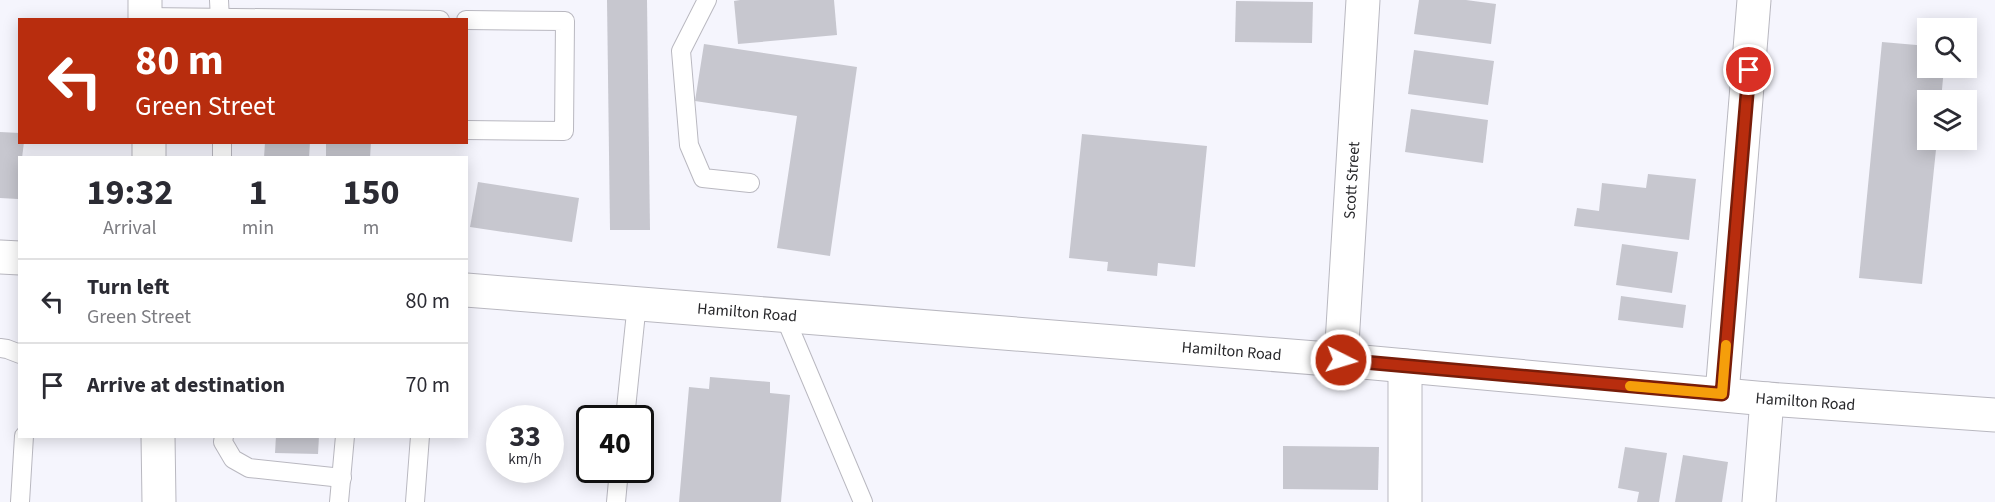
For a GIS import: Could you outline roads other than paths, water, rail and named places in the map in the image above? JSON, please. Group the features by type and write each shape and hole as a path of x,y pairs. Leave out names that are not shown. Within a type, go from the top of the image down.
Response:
{"street":[{"name":"Scott Street","path":"1341,360 1363,0"},
{"path":"1722,394 1754,0"},
{"path":"0,257 18,258"},
{"name":"Hamilton Road","path":"468,290 1341,360 1767,399 1995,415"},
{"path":"1405,502 1406,366"},
{"path":"1759,502 1767,399"},
{"path":"158,438 159,502"}],"lane":[{"path":"707,0 681,51 689,145 704,178 750,183"},
{"path":"145,12 220,12 385,18"},
{"path":"468,20 565,21 564,131 468,130"},
{"path":"626,405 637,303"},
{"path":"784,315 863,502"},
{"path":"0,348 18,353"},
{"path":"20,502 24,438"},
{"path":"224,438 223,442 233,459 249,468 342,478"},
{"path":"339,502 345,438"},
{"path":"414,502 420,438"},
{"path":"616,502 618,483"}]}
